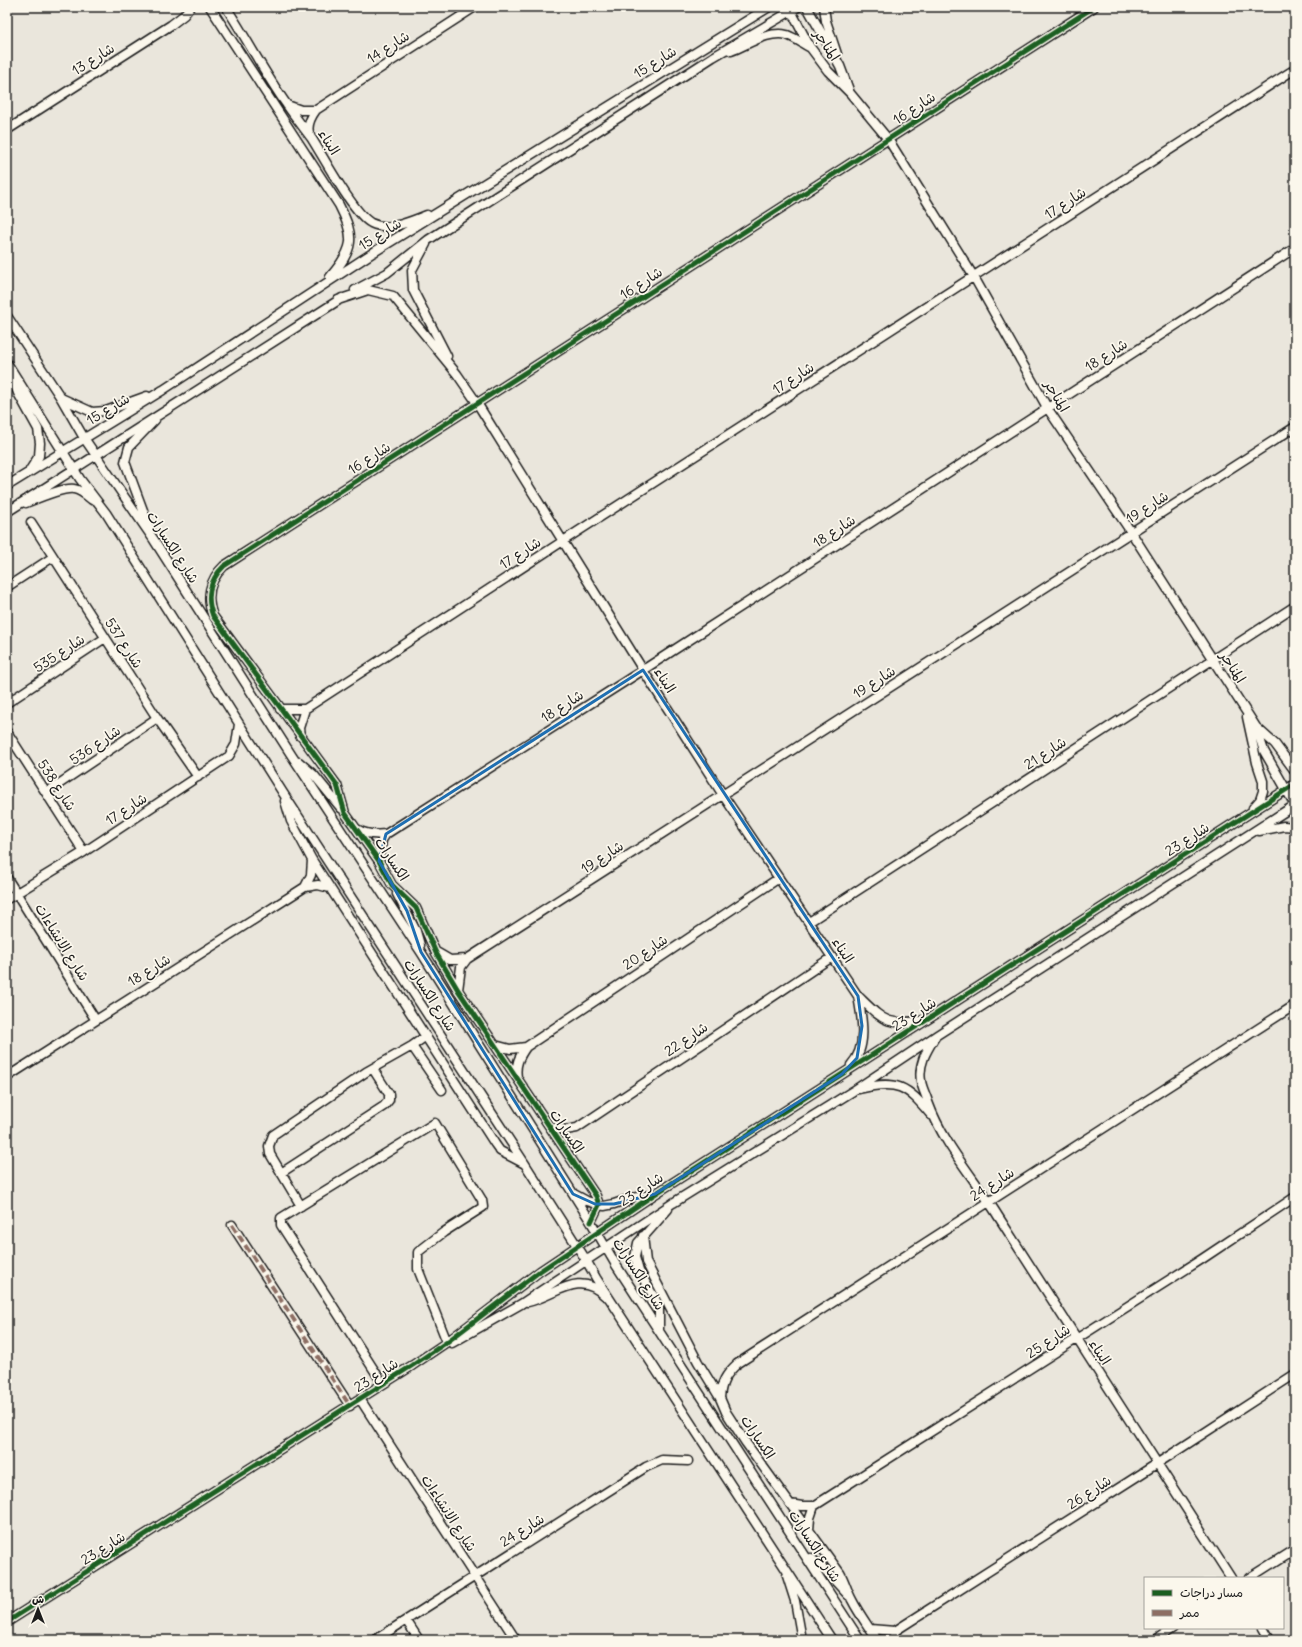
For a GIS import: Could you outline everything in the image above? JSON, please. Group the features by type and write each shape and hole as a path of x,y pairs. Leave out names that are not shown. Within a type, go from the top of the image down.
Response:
{"street":[{"name":"شارع 13","path":"7,130 171,25 184,15 190,7"},
{"name":"البناء","path":"210,7 348,222 350,249 340,266 325,283"},
{"name":"البناء","path":"226,7 231,11 286,105 311,138 353,204 372,224 385,227 404,224 444,208"},
{"name":"شارع 14","path":"316,110 475,7"},
{"path":"749,19 756,7"},
{"name":"شارع 15","path":"7,486 163,390 325,283 444,208 769,7"},
{"name":"المناجر","path":"807,7 840,66"},
{"name":"المناجر","path":"824,7 826,21 850,93"},
{"name":"شارع 16","path":"209,588 218,572 224,566 1094,7"},
{"name":"شارع 15","path":"9,511 338,300 386,273 428,240 713,57 793,8"},
{"name":"المناجر","path":"793,8 810,47 828,71 850,93 888,139 974,277 1048,409 1131,532 1256,727 1264,751 1295,805"},
{"name":"شارع 15","path":"713,57 771,35 788,35 810,47"},
{"name":"شارع 17","path":"305,709 1295,69"},
{"path":"286,105 301,110 316,110"},
{"path":"311,138 308,131 312,116 316,110"},
{"name":"البناء","path":"428,240 412,270 413,290 457,374"},
{"name":"شارع 18","path":"386,834 1048,409 1295,248"},
{"name":"البناء","path":"338,300 368,290 393,296 457,374 477,403 643,670 723,795 858,996 876,1013 890,1022 902,1023 928,1019"},
{"name":"شارع الكسارات","path":"7,316 61,398 95,456 154,540 292,756 421,952 591,1222 605,1248 860,1640"},
{"name":"شارع الكسارات","path":"7,363 73,469 106,513 283,793 525,1164 614,1305 832,1640"},
{"path":"7,366 18,393 38,429 40,443 39,456 29,472"},
{"path":"61,398 92,412 106,411 163,390"},
{"path":"154,540 125,462 128,447 166,410"},
{"name":"شارع 19","path":"467,959 1295,427"},
{"path":"9,511 62,490 73,488 85,494 106,513"},
{"name":"شارع 537","path":"31,522 157,718 198,777"},
{"path":"7,587 53,557"},
{"name":"الكسارات","path":"209,588 209,607 213,616 337,785 345,813 379,861 392,885 416,908 436,952 458,990 596,1196 599,1205"},
{"name":"شارع 21","path":"809,922 1295,606"},
{"name":"شارع 535","path":"7,703 106,638"},
{"path":"280,709 305,709 299,728 300,736"},
{"name":"المناجر","path":"1246,711 1257,763 1263,781 1263,791 1260,800 1248,814"},
{"name":"شارع 536","path":"47,792 157,718"},
{"name":"شارع 17","path":"7,899 84,852 229,756 236,744 239,724"},
{"name":"المناجر","path":"1256,727 1275,744 1295,771"},
{"name":"شارع 538","path":"7,732 47,792 84,852"},
{"path":"1283,754 1295,760"},
{"path":"292,756 314,775 345,813"},
{"name":"شارع 23","path":"7,1622 360,1400 447,1342 540,1271 597,1232 1295,784"},
{"path":"283,793 291,821 312,860 500,1151 525,1164"},
{"name":"شارع 23","path":"413,1365 521,1304 586,1260 853,1091 936,1035 1295,805"},
{"name":"شارع 23","path":"1254,832 1284,826 1295,827"},
{"path":"356,828 362,833 376,835 386,834"},
{"path":"379,861 382,840 386,834"},
{"path":"305,887 311,875 312,860"},
{"name":"شارع الانشاءات","path":"7,878 95,1019"},
{"name":"شارع 20","path":"517,1079 517,1064 519,1057 526,1047 779,878"},
{"path":"305,887 318,885 330,888"},
{"path":"392,885 416,931 421,952"},
{"name":"شارع 18","path":"7,1076 305,887"},
{"path":"340,903 369,925"},
{"path":"436,952 450,960 467,959"},
{"name":"شارع 22","path":"550,1127 566,1130 577,1128 832,957"},
{"path":"458,990 461,967 467,959"},
{"name":"البناء","path":"842,1074 857,1058 860,1047 862,1026 858,996"},
{"name":"شارع 24","path":"720,1398 720,1388 724,1379 730,1370 737,1364 1295,1005"},
{"name":"البناء","path":"934,1119 921,1081 920,1072 922,1060 936,1035"},
{"path":"301,1206 270,1154 269,1146 273,1135 426,1036"},
{"path":"494,1045 510,1049 526,1047"},
{"path":"412,1046 442,1090"},
{"path":"281,1173 384,1106 389,1100 389,1094 373,1069"},
{"name":"البناء","path":"853,1091 885,1083 900,1086 917,1099 934,1119 957,1158 989,1201 1230,1577"},
{"path":"383,1384 281,1225 281,1218 435,1123 482,1200 483,1206 444,1232 418,1252 418,1269 447,1342"},
{"path":"573,1194 599,1205 614,1204 631,1198 655,1194"},
{"name":"شارع 25","path":"814,1506 1202,1259 1295,1197"},
{"path":"659,1331 659,1306 637,1264 636,1252 638,1243 643,1236 673,1204"},
{"path":"591,1222 599,1205"},
{"path":"232,1224 350,1406"},
{"name":"الكسارات","path":"643,1236 646,1262 698,1362 720,1398 726,1412 746,1443 840,1573 846,1583 850,1597 877,1640"},
{"path":"521,1304 542,1298 560,1288 578,1284 594,1287 614,1305"},
{"name":"شارع 26","path":"895,1631 1295,1374"},
{"name":"شارع الانشاءات","path":"360,1400 516,1640"},
{"name":"شارع 24","path":"375,1640 646,1467 662,1460 688,1461"},
{"path":"790,1504 814,1506 810,1518 809,1530"},
{"path":"1251,1577 1295,1549"},
{"path":"804,1553 827,1572 850,1597"},
{"path":"782,1564 795,1601 801,1634"},
{"path":"406,1620 419,1640"},
{"path":"870,1629 895,1631 893,1640"},
{"path":"1155,1640 1172,1629"},
{"path":"1264,1629 1270,1640"}],"highlighted area":[{"path":"643,670 858,996 862,1026 857,1058 842,1074 655,1194 614,1204 595,1204 573,1194 421,952 407,911 379,861 386,834"}],"shaded area":[{"path":"7,7 1295,7 1295,1640 7,1640"}],"marked path":[{"path":"232,1225 350,1406"}],"cycle path":[{"path":"591,1222 599,1205 596,1196 458,990 436,953 416,908 392,885 379,861 345,813 337,785 213,616 209,596 212,583 219,571 224,566 1094,7"},
{"path":"7,1622 413,1365 447,1342 540,1271 655,1194 1295,784"}]}
